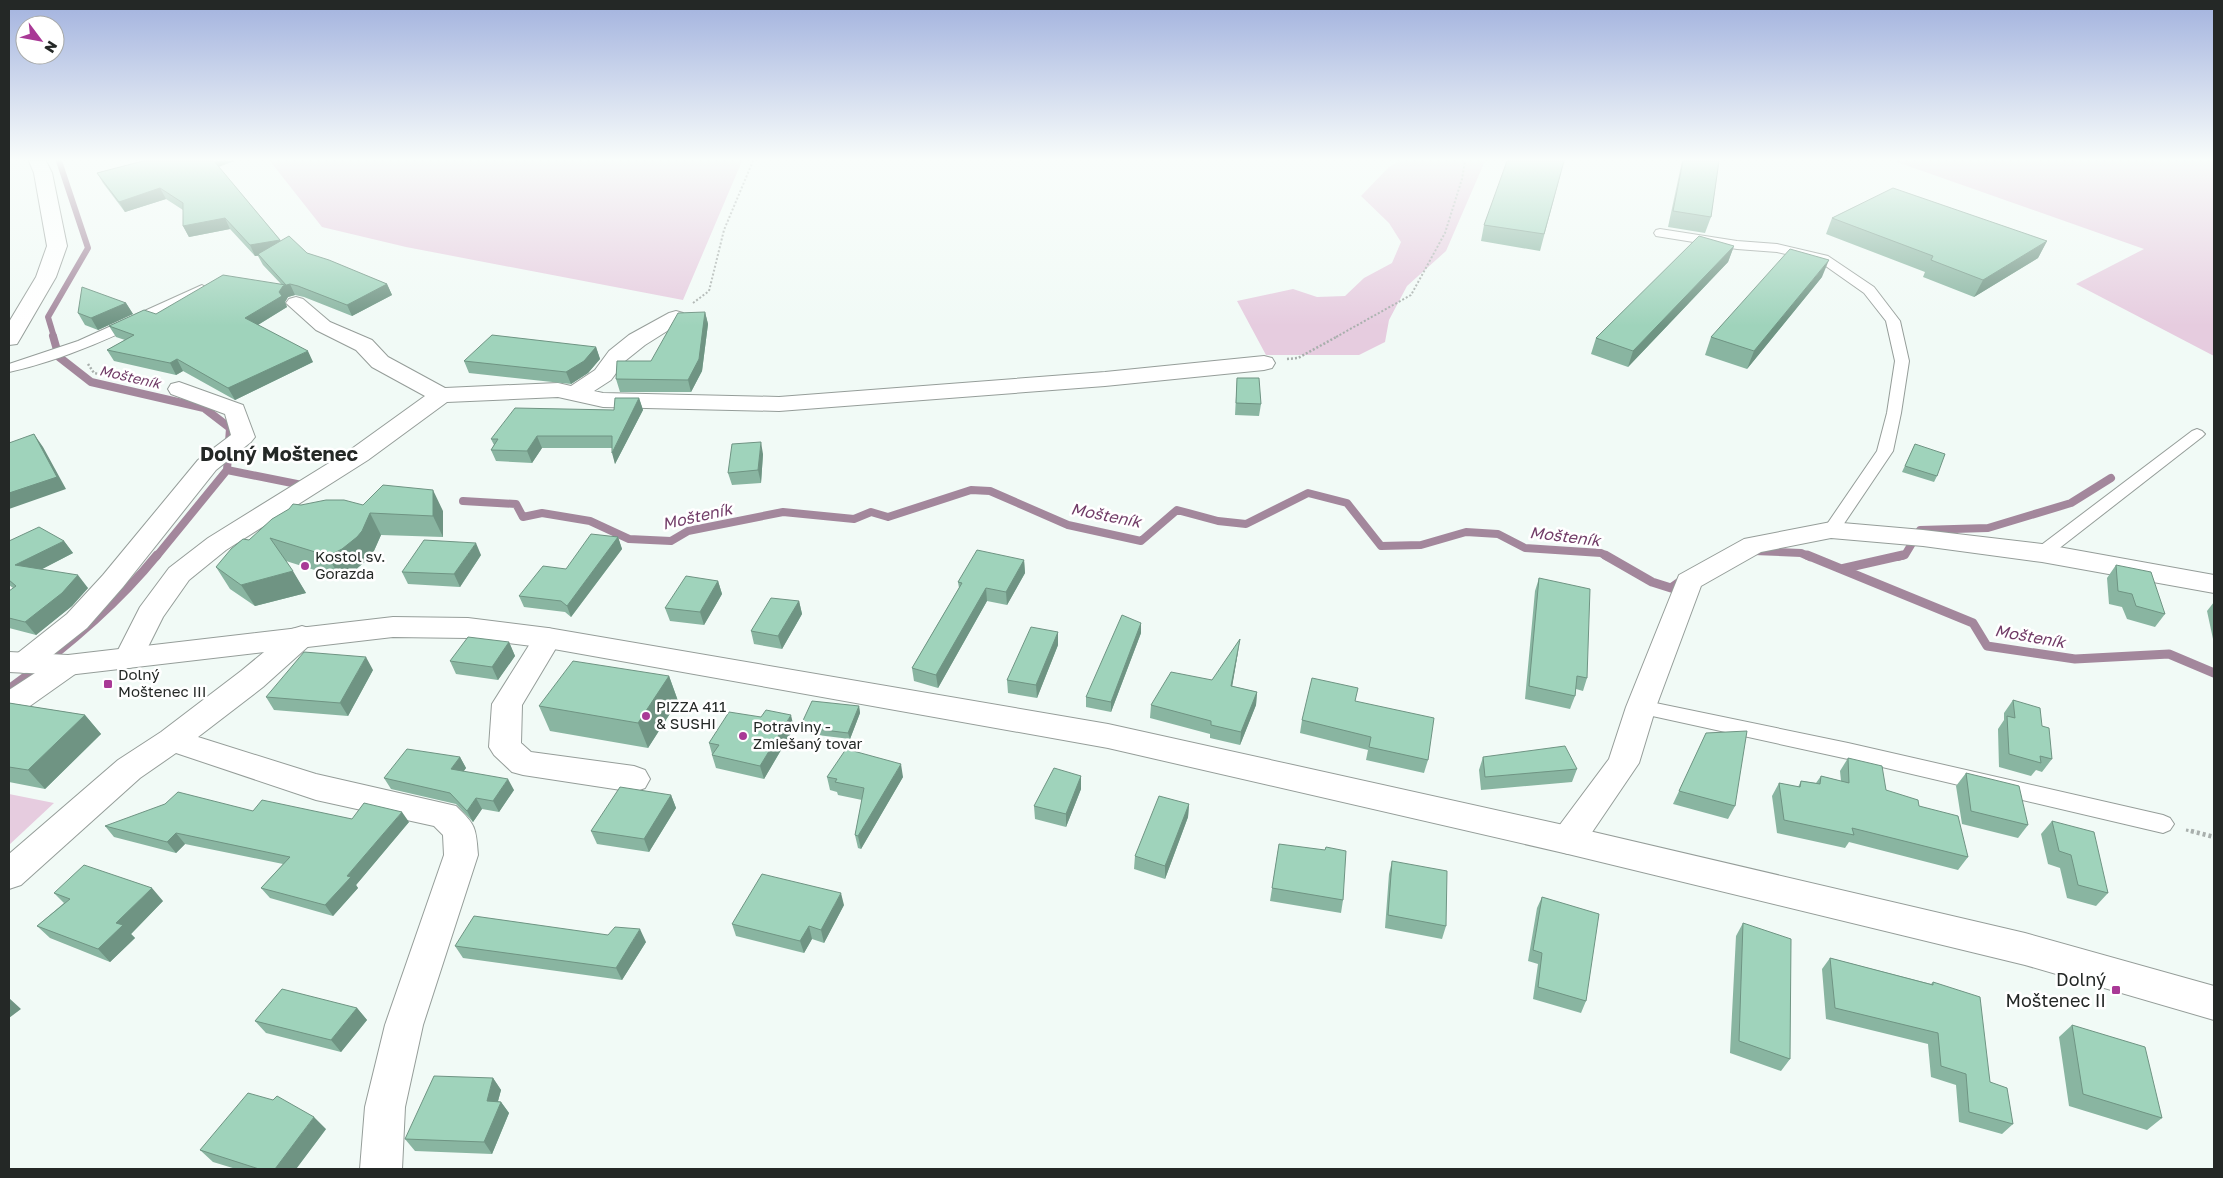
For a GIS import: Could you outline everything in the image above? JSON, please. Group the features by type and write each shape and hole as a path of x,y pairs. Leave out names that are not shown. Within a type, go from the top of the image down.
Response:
{"street":[{"path":"9,339 46,277 57,246 51,216"},
{"path":"296,303 323,326 364,344 380,362 441,395 558,390 603,400 779,404 1105,379 1264,363"},
{"path":"575,394 603,374 617,356 637,340 676,317"},
{"path":"16,663 77,621 114,581 207,465 243,437 235,410 179,389"},
{"path":"129,658 150,614 179,574 217,544 360,455 441,395"},
{"path":"1568,840 1623,763 1641,707 1686,588 1752,545 1831,530 1914,537 2042,553 2214,584"},
{"path":"16,663 63,665 302,636 394,627 468,628 548,638 1108,736 1568,840 2025,949 2214,1003"},
{"path":"9,875 129,769 172,740 252,679 302,636"},
{"path":"548,638 507,704 505,746 523,763 634,779"},
{"path":"9,705 63,665"},
{"path":"172,740 316,787 444,815 458,830 461,855 404,1025 385,1107 381,1169"}],"lane":[{"path":"1660,233 1737,245 1777,248 1824,259 1869,290 1893,321 1902,361 1894,413 1885,451 1831,530"},
{"path":"9,368 34,362 74,347 202,290"},
{"path":"2042,553 2197,434"},
{"path":"1641,707 1848,751 2163,824"}],"path":[{"path":"676,317 709,291 724,230 730,216"},
{"path":"1264,363 1298,358 1412,295 1445,233 1450,216"},
{"path":"74,347 94,373 179,389"}],"shaded area":[{"path":"313,216 719,216 683,300 406,247 322,227"},
{"path":"1382,216 1461,216 1446,251 1407,286 1389,320 1385,342 1359,355 1266,355 1237,301 1293,289 1317,297 1345,296 1364,278 1392,263 1401,242 1389,223"},
{"path":"2050,216 2214,216 2214,356 2076,284 2144,249"},
{"path":"9,794 54,803 9,845"}],"building":[{"path":"183,216 260,216 280,240 250,245 225,218 183,226"},
{"path":"1487,216 1549,216 1544,234 1484,225"},
{"path":"1836,216 1974,216 2047,241 1983,280 1931,260 1933,256 1832,218"},
{"path":"289,236 307,253 387,284 347,305 298,286 290,284 283,286 279,292 282,296 245,318 308,351 228,388 177,359 170,363 107,350 134,335 109,326 144,310 156,314 223,275 286,285 258,254"},
{"path":"1699,236 1734,246 1633,351 1596,338"},
{"path":"1790,249 1829,260 1754,351 1711,337"},
{"path":"82,287 126,303 91,318 78,313"},
{"path":"705,312 699,359 688,380 616,379 617,361 651,361 678,313"},
{"path":"492,335 596,347 584,361 566,372 464,361"},
{"path":"1237,378 1259,378 1261,404 1236,403"},
{"path":"615,398 639,398 612,453 612,436 537,436 527,451 491,450 498,439 491,439 515,408 614,410"},
{"path":"34,434 57,477 9,493 9,443"},
{"path":"761,442 758,470 728,473 732,444"},
{"path":"1915,444 1945,454 1937,476 1905,466"},
{"path":"383,485 433,490 433,516 370,513 362,531 357,537 342,549 328,556 270,538 293,571 241,585 216,567 231,549 243,539 249,540 272,519 289,509 293,504 301,505 326,500 344,500 363,505"},
{"path":"39,527 64,541 15,565 78,575 62,593 25,622 9,618 9,591 16,586 9,580 9,541"},
{"path":"591,534 618,537 567,606 561,601 519,596 543,566 566,569"},
{"path":"424,540 476,543 454,574 402,572"},
{"path":"977,550 1024,560 1006,592 986,588 936,675 912,668 962,583 958,582"},
{"path":"2116,565 2151,572 2165,614 2136,606 2132,594 2118,591"},
{"path":"686,576 718,581 700,612 665,608"},
{"path":"1539,578 1590,589 1587,678 1577,676 1575,696 1529,686"},
{"path":"771,598 799,601 778,636 751,631"},
{"path":"1122,615 1141,623 1111,702 1086,697"},
{"path":"1031,627 1058,632 1036,685 1007,680"},
{"path":"468,637 509,642 492,667 450,661"},
{"path":"1240,639 1231,686 1257,692 1241,732 1211,725 1211,721 1151,705 1171,672 1212,680"},
{"path":"304,652 366,657 340,703 266,697"},
{"path":"573,661 669,676 638,723 539,706"},
{"path":"1312,678 1358,688 1355,701 1434,718 1428,760 1369,747 1371,737 1302,720"},
{"path":"2013,700 2040,708 2042,726 2049,728 2052,759 2040,756 2041,763 2009,754 2007,716 2015,718"},
{"path":"812,701 859,706 848,733 800,727"},
{"path":"9,703 85,715 28,770 9,767"},
{"path":"766,710 791,715 760,766 712,755 719,745 709,743 729,712 761,717"},
{"path":"1747,731 1735,806 1679,791 1706,733"},
{"path":"1565,746 1577,769 1485,777 1483,757"},
{"path":"407,749 460,757 451,769 508,779 493,801 476,798 467,811 450,793 384,778"},
{"path":"846,749 901,764 858,836 855,835 864,788 835,782 837,779 827,777"},
{"path":"1848,758 1882,766 1886,790 1918,800 1919,806 1958,816 1968,857 1852,828 1854,835 1784,820 1779,783 1800,787 1801,781 1820,784 1821,776 1849,783"},
{"path":"1054,768 1081,776 1066,814 1034,806"},
{"path":"1966,773 2019,786 2028,825 1971,811"},
{"path":"620,787 671,795 644,839 591,831"},
{"path":"178,792 253,811 262,800 352,819 364,803 402,812 347,876 351,877 325,905 261,888 290,857 176,833 167,842 105,826 165,804"},
{"path":"1159,796 1189,804 1165,866 1135,856"},
{"path":"2052,821 2094,832 2108,893 2078,885 2071,855 2059,851"},
{"path":"1279,844 1325,850 1326,847 1346,851 1343,900 1272,888"},
{"path":"1392,861 1447,871 1446,926 1388,915"},
{"path":"84,865 152,888 116,923 123,925 98,949 37,926 70,899 54,893"},
{"path":"762,874 841,893 821,930 809,926 800,941 732,924"},
{"path":"1542,897 1599,914 1586,1001 1538,987 1542,953 1533,950"},
{"path":"474,916 608,935 615,927 640,929 616,968 455,946"},
{"path":"1743,923 1791,939 1790,1059 1739,1041"},
{"path":"1830,958 1933,985 1933,982 1980,997 1990,1082 2007,1088 2013,1124 1969,1112 1966,1074 1941,1066 1938,1033 1835,1008"},
{"path":"282,989 357,1008 331,1040 255,1021"},
{"path":"2072,1025 2145,1047 2162,1118 2083,1094"},
{"path":"434,1076 493,1078 487,1101 501,1102 484,1142 405,1139"},
{"path":"248,1093 273,1100 277,1096 314,1117 275,1169 259,1169 200,1150"}],"waterway":[{"name":"Mošteník","path":"54,337 48,317 88,248 77,216"},
{"name":"Mošteník","path":"53,336 59,357 91,382 204,408 230,428 227,470"},
{"path":"156,557 227,470"},
{"name":"Mošteník","path":"227,470 302,485"},
{"path":"1897,557 1905,555 1920,530 1988,528 2071,503 2111,478"},
{"name":"Mošteník","path":"463,501 516,504 523,517 542,513 590,521 629,539 671,541 688,531 783,512 854,519 871,512 888,517 971,490 990,491 1068,525 1141,541 1177,510 1218,521 1246,524 1308,493 1347,503 1381,546 1421,545 1466,532 1498,534 1525,548 1601,553 1608,557"},
{"name":"Mošteník","path":"1754,551 1801,553 1810,557"},
{"path":"9,689 88,627 124,592 157,555"},
{"name":"Mošteník","path":"1605,555 1652,582 1671,588 1684,579"},
{"name":"Mošteník","path":"1807,555 1841,569"},
{"path":"1841,569 1903,555"},
{"name":"Mošteník","path":"1841,569 1973,623 1987,646 2075,659 2169,654 2214,673"}],"place":[{"name":"Kostol sv. Gorazda","path":"305,566"},
{"name":"Dolný Moštenec III","path":"108,684"},
{"name":"PIZZA 411 & SUSHI","path":"646,716"},
{"name":"Potraviny - Zmiešaný tovar","path":"743,736"},
{"name":"Dolný Moštenec II","path":"2116,990"}],"district":[{"name":"Dolný Moštenec","path":"279,454"}]}
